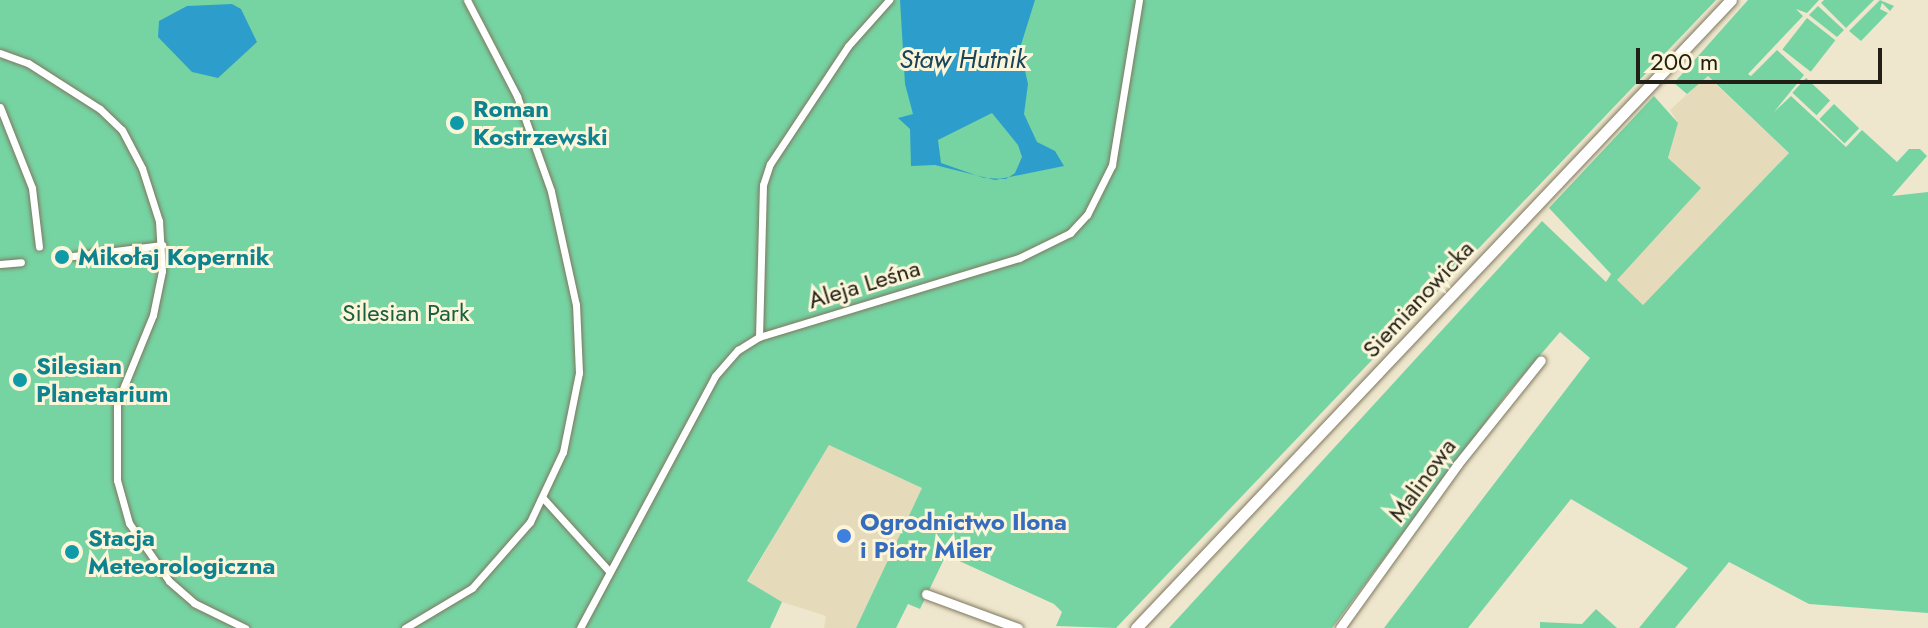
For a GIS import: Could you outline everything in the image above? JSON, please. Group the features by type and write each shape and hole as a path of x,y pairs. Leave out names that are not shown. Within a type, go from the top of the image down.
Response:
{"street":[{"path":"405,628 449,606 488,574 543,498 563,452 576,396 580,356 576,305 563,233 531,133 467,0"},
{"name":"Aleja Leśna","path":"580,628 715,376 738,350 759,337 1019,258 1070,233 1103,191 1112,165 1139,0"},
{"name":"Siemianowicka","path":"1136,628 1731,0"},
{"path":"759,337 763,185 770,164 848,46 887,1"},
{"path":"0,53 28,63 80,93 122,130 152,193 162,245 157,302 117,403 113,453 117,480 129,523 169,581 194,603 245,628"},
{"path":"0,107 32,188 39,247"},
{"path":"80,255 162,245"},
{"path":"0,264 21,262"},
{"name":"Malinowa","path":"1340,628 1457,465 1541,360"},
{"path":"543,498 609,571"},
{"path":"926,594 1018,628"}],"shaded area":[{"path":"1707,76 1789,153 1643,305 1616,280 1700,189 1668,158 1678,123 1670,110"},
{"path":"829,444 923,487 856,628 824,628 826,616 782,602 747,582"}],"green space":[{"name":"Silesian Park","path":"0,0 1716,0 1116,628 1056,626 1062,612 1054,604 946,555 920,609 908,604 896,628 856,628 922,488 829,445 747,581 782,602 770,628 0,628"},
{"path":"1748,0 1819,0 1807,13 1796,9 1803,16 1748,74 1751,76 1777,50 1804,75 1774,112 1791,96 1846,147 1862,130 1897,162 1909,149 1920,149 1927,156 1892,196 1928,192 1928,613 1809,604 1729,562 1675,628 1639,628 1688,568 1571,499 1468,628 1384,628 1590,358 1560,332 1506,395 1332,628 1169,628 1542,221 1606,282 1611,274 1549,208 1654,96 1678,123 1668,158 1701,188 1617,280 1643,305 1789,153 1708,76 1687,94 1674,83"},
{"path":"1824,0 1874,0 1846,28 1821,3"},
{"path":"1880,0 1894,6 1890,11 1882,3 1880,9 1888,13 1861,41 1849,31"},
{"path":"1818,6 1844,30 1837,37 1809,15"},
{"path":"1807,18 1835,40 1811,72 1782,50"},
{"path":"1806,78 1830,101 1816,115 1792,93"},
{"path":"1834,104 1859,128 1845,143 1819,119"},
{"path":"1596,609 1617,628 1540,628 1540,622 1582,624"}],"water":[{"name":"Staw Hutnik","path":"900,0 1035,0 1020,48 1028,84 1024,114 1037,142 1055,151 1064,166 1009,177 1015,173 1022,157 1018,145 992,113 938,140 941,163 976,175 935,165 911,166 910,129 898,118 913,114 905,84"},
{"path":"232,4 241,9 257,42 218,78 192,72 158,37 159,21 187,6"}],"place":[{"name":"Roman Kostrzewski","path":"457,123"},
{"name":"Mikołaj Kopernik","path":"62,257"},
{"name":"Silesian Planetarium","path":"20,380"},
{"name":"Ogrodnictwo Ilona i Piotr Miler","path":"844,536"},
{"name":"Stacja Meteorologiczna","path":"72,552"}]}
